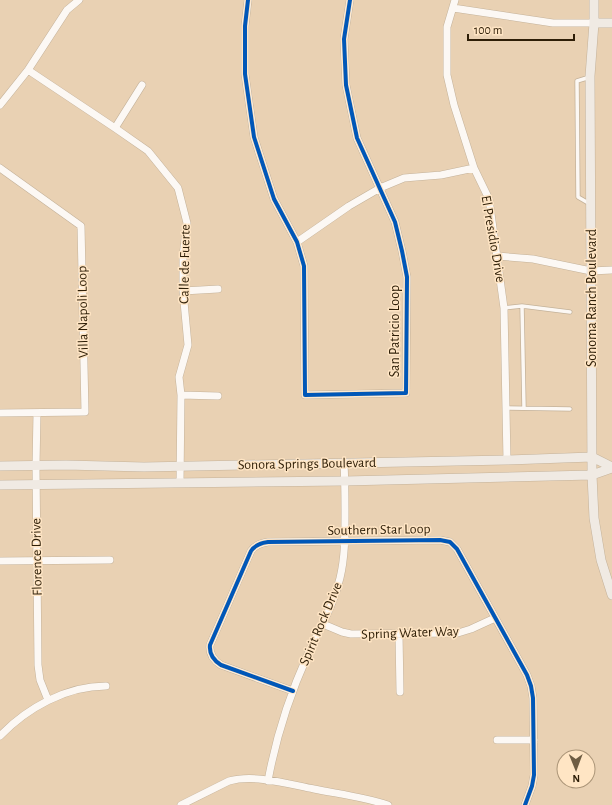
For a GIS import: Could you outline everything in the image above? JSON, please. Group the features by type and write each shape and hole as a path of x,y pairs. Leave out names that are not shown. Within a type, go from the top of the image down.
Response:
{"street":[{"path":"0,105 28,70 67,10 79,0"},
{"path":"248,0 245,26 245,74 254,136 274,199 297,242 349,206 380,188 404,178 441,175 474,168"},
{"path":"350,0 344,39 346,85 357,138 380,188"},
{"name":"El Presidio Drive","path":"455,0 447,27 447,75 454,105 474,168 489,199 504,308 507,460"},
{"name":"Sonoma Ranch Boulevard","path":"594,0 594,23 590,76 592,475 594,518 602,560 612,595"},
{"path":"453,8 553,23 612,23"},
{"name":"Calle de Fuerte","path":"28,70 148,151 178,188 187,223 183,256 183,291 188,345 180,377 180,483"},
{"path":"115,128 142,85"},
{"name":"Villa Napoli Loop","path":"0,168 81,226 85,412 0,413"},
{"name":"San Patricio Loop","path":"297,242 304,266 305,395 406,393 406,277 395,222 380,188"},
{"path":"497,256 533,259 591,271 612,270"},
{"path":"183,291 218,289"},
{"path":"181,395 218,396"},
{"name":"Florence Drive","path":"37,413 36,484 38,670 48,700"},
{"name":"Sonora Springs Boulevard","path":"0,466 66,465 180,467 592,457 612,467"},
{"name":"Spirit Rock Drive","path":"268,781 280,730 292,691 330,610 339,585 345,541 344,463"},
{"name":"Sonora Springs Boulevard","path":"0,485 345,481 592,475 612,467"},
{"name":"Southern Star Loop","path":"292,691 218,663 211,655 210,645 251,551 255,546 260,543 268,542 440,540 450,542 458,549 527,675 531,686 533,698 534,775 532,786 525,805"},
{"path":"0,561 110,560"},
{"name":"Spring Water Way","path":"323,624 351,634 458,633 472,630 495,618"},
{"path":"400,634 400,692"},
{"path":"0,736 23,716 48,700 64,694 96,686 106,686"},
{"path":"497,740 534,740"},
{"path":"181,805 229,781 248,778 364,799 388,805"}],"lane":[{"path":"590,76 577,81 578,197 591,205"},
{"path":"522,306 524,408"},
{"path":"504,308 522,306 570,312"},
{"path":"506,408 570,409"}],"cycle path":[{"path":"248,0 245,26 245,74 254,137 274,199 297,242 304,266 305,395 406,393 407,277 395,222 357,138 346,85 344,39 350,0"},
{"path":"293,691 221,665 214,659 210,651 210,645 254,547 268,542 440,540 450,542 457,549 527,675 531,686 533,698 534,775 532,786 525,805"}]}
